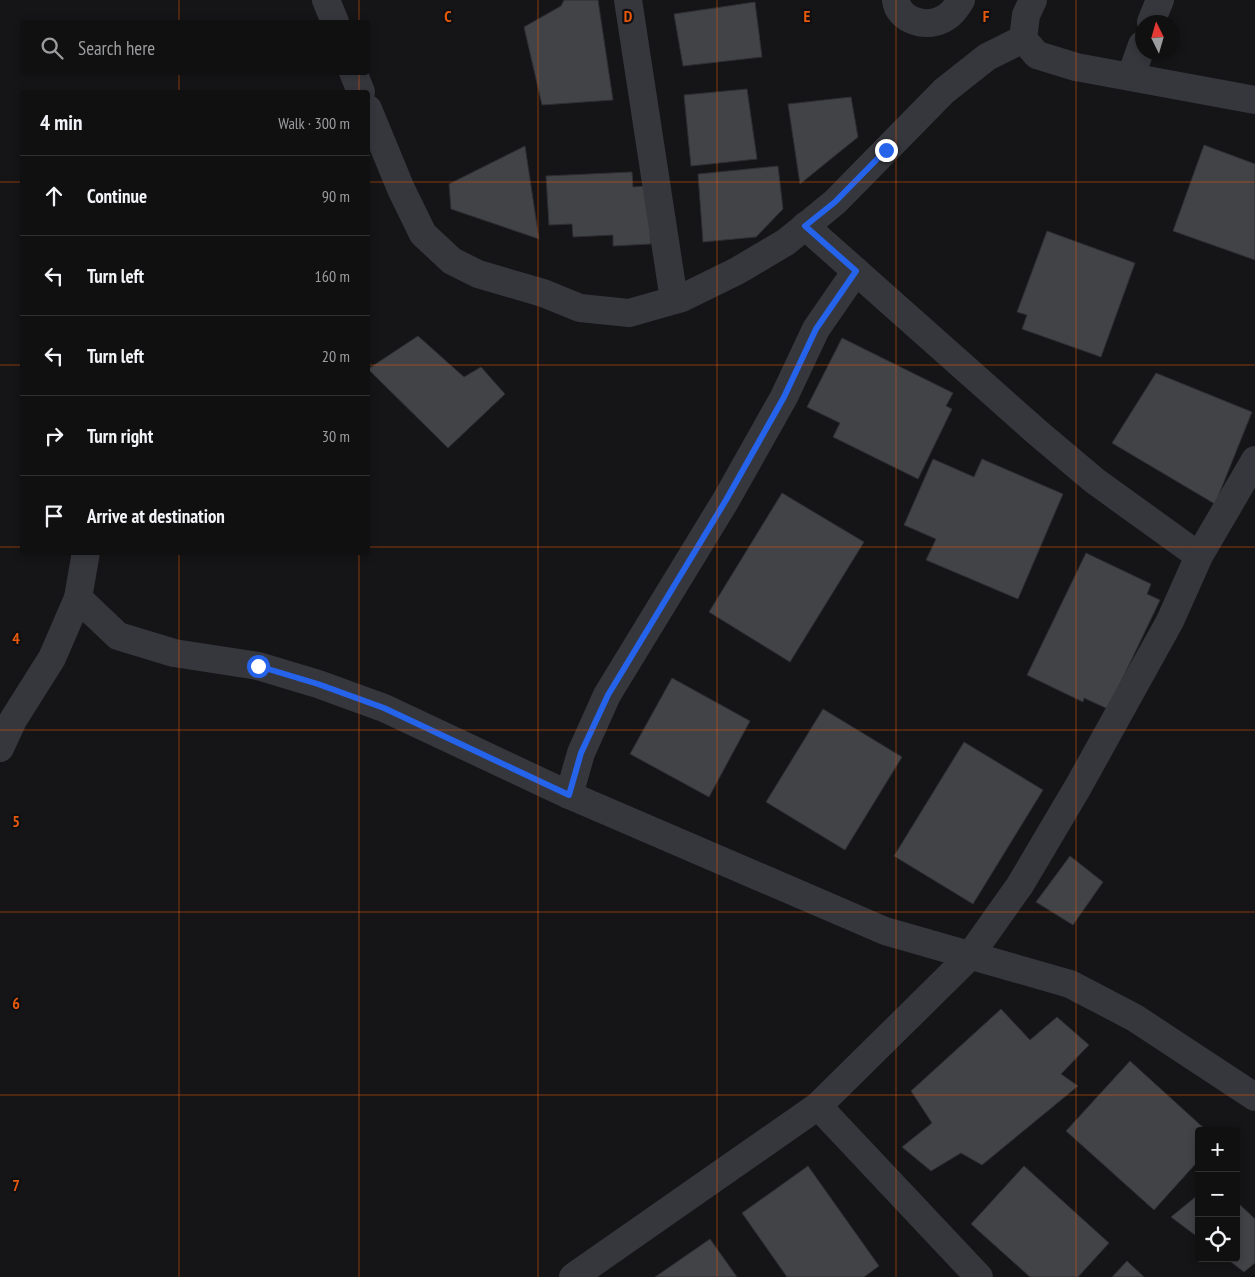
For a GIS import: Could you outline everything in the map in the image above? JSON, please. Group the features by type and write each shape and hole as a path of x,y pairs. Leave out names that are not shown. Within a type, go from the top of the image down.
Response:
{"street":[{"path":"326,0 334,20"},
{"path":"628,0 674,300"},
{"path":"896,0 901,11 907,17 914,21 931,24 950,15 961,0"},
{"path":"1033,0 1026,15 1023,39 1036,55 1076,67 1255,100"},
{"path":"1154,15 1160,0"},
{"path":"370,114 400,189 423,234 452,261 478,274 543,293 580,308 629,313 674,300 737,271 786,242 835,202 944,91 987,57 1023,39"},
{"path":"1131,76 1137,60"},
{"path":"805,226 929,338 1088,475 1198,556"},
{"path":"569,795 581,753 608,695 726,500 784,397 816,329 856,271"},
{"path":"573,1277 818,1106 969,957 1020,885 1078,787 1170,621 1198,556 1253,468"},
{"path":"0,748 13,720 52,658 78,598 85,555"},
{"path":"78,598 118,636 174,653 258,666 318,684 384,708 569,795 885,931 969,957 1070,984 1135,1018 1255,1097"},
{"path":"818,1106 978,1277"}],"building":[{"path":"564,0 598,0 613,100 542,105 524,27 561,6"},
{"path":"755,2 762,57 683,66 674,14"},
{"path":"747,89 757,159 691,166 684,95"},
{"path":"851,97 858,137 800,184 788,104"},
{"path":"1204,145 1255,164 1255,260 1173,231"},
{"path":"525,146 539,239 451,209 449,184"},
{"path":"778,166 783,209 756,237 703,242 698,174"},
{"path":"632,172 633,187 647,186 651,244 613,246 613,235 573,237 572,224 549,225 546,176"},
{"path":"1047,231 1135,263 1101,357 1022,329 1027,315 1017,312"},
{"path":"418,336 464,377 481,367 505,394 448,448 370,371 370,368"},
{"path":"842,338 953,393 946,406 952,409 918,479 833,437 840,423 807,407"},
{"path":"1156,373 1252,412 1215,504 1112,443"},
{"path":"933,459 974,477 982,459 1063,494 1018,599 926,560 936,539 904,525"},
{"path":"782,493 864,542 790,662 709,612"},
{"path":"1086,553 1151,584 1147,594 1160,600 1108,709 1084,698 1083,702 1027,675"},
{"path":"672,678 750,721 709,797 630,754"},
{"path":"823,709 902,757 845,850 766,802"},
{"path":"964,742 1043,790 973,904 894,856"},
{"path":"1070,856 1103,882 1073,925 1036,902"},
{"path":"1001,1009 1030,1040 1057,1017 1089,1045 1061,1074 1078,1086 982,1165 961,1153 931,1171 902,1147 932,1123 911,1091"},
{"path":"1130,1061 1203,1127 1195,1127 1195,1164 1154,1210 1066,1131"},
{"path":"808,1166 879,1266 864,1277 787,1277 742,1213"},
{"path":"1024,1166 1109,1243 1078,1277 1030,1277 971,1224"},
{"path":"1195,1197 1195,1235 1171,1217"},
{"path":"1240,1205 1255,1219 1255,1263 1244,1272 1231,1262 1240,1262"},
{"path":"710,1239 737,1277 655,1277"},
{"path":"1127,1261 1144,1277 1112,1277"}],"route":[{"path":"258,666 318,684 384,708 569,795 581,753 608,695 726,500 784,397 816,329 856,271 805,226 835,202 886,150"}]}
